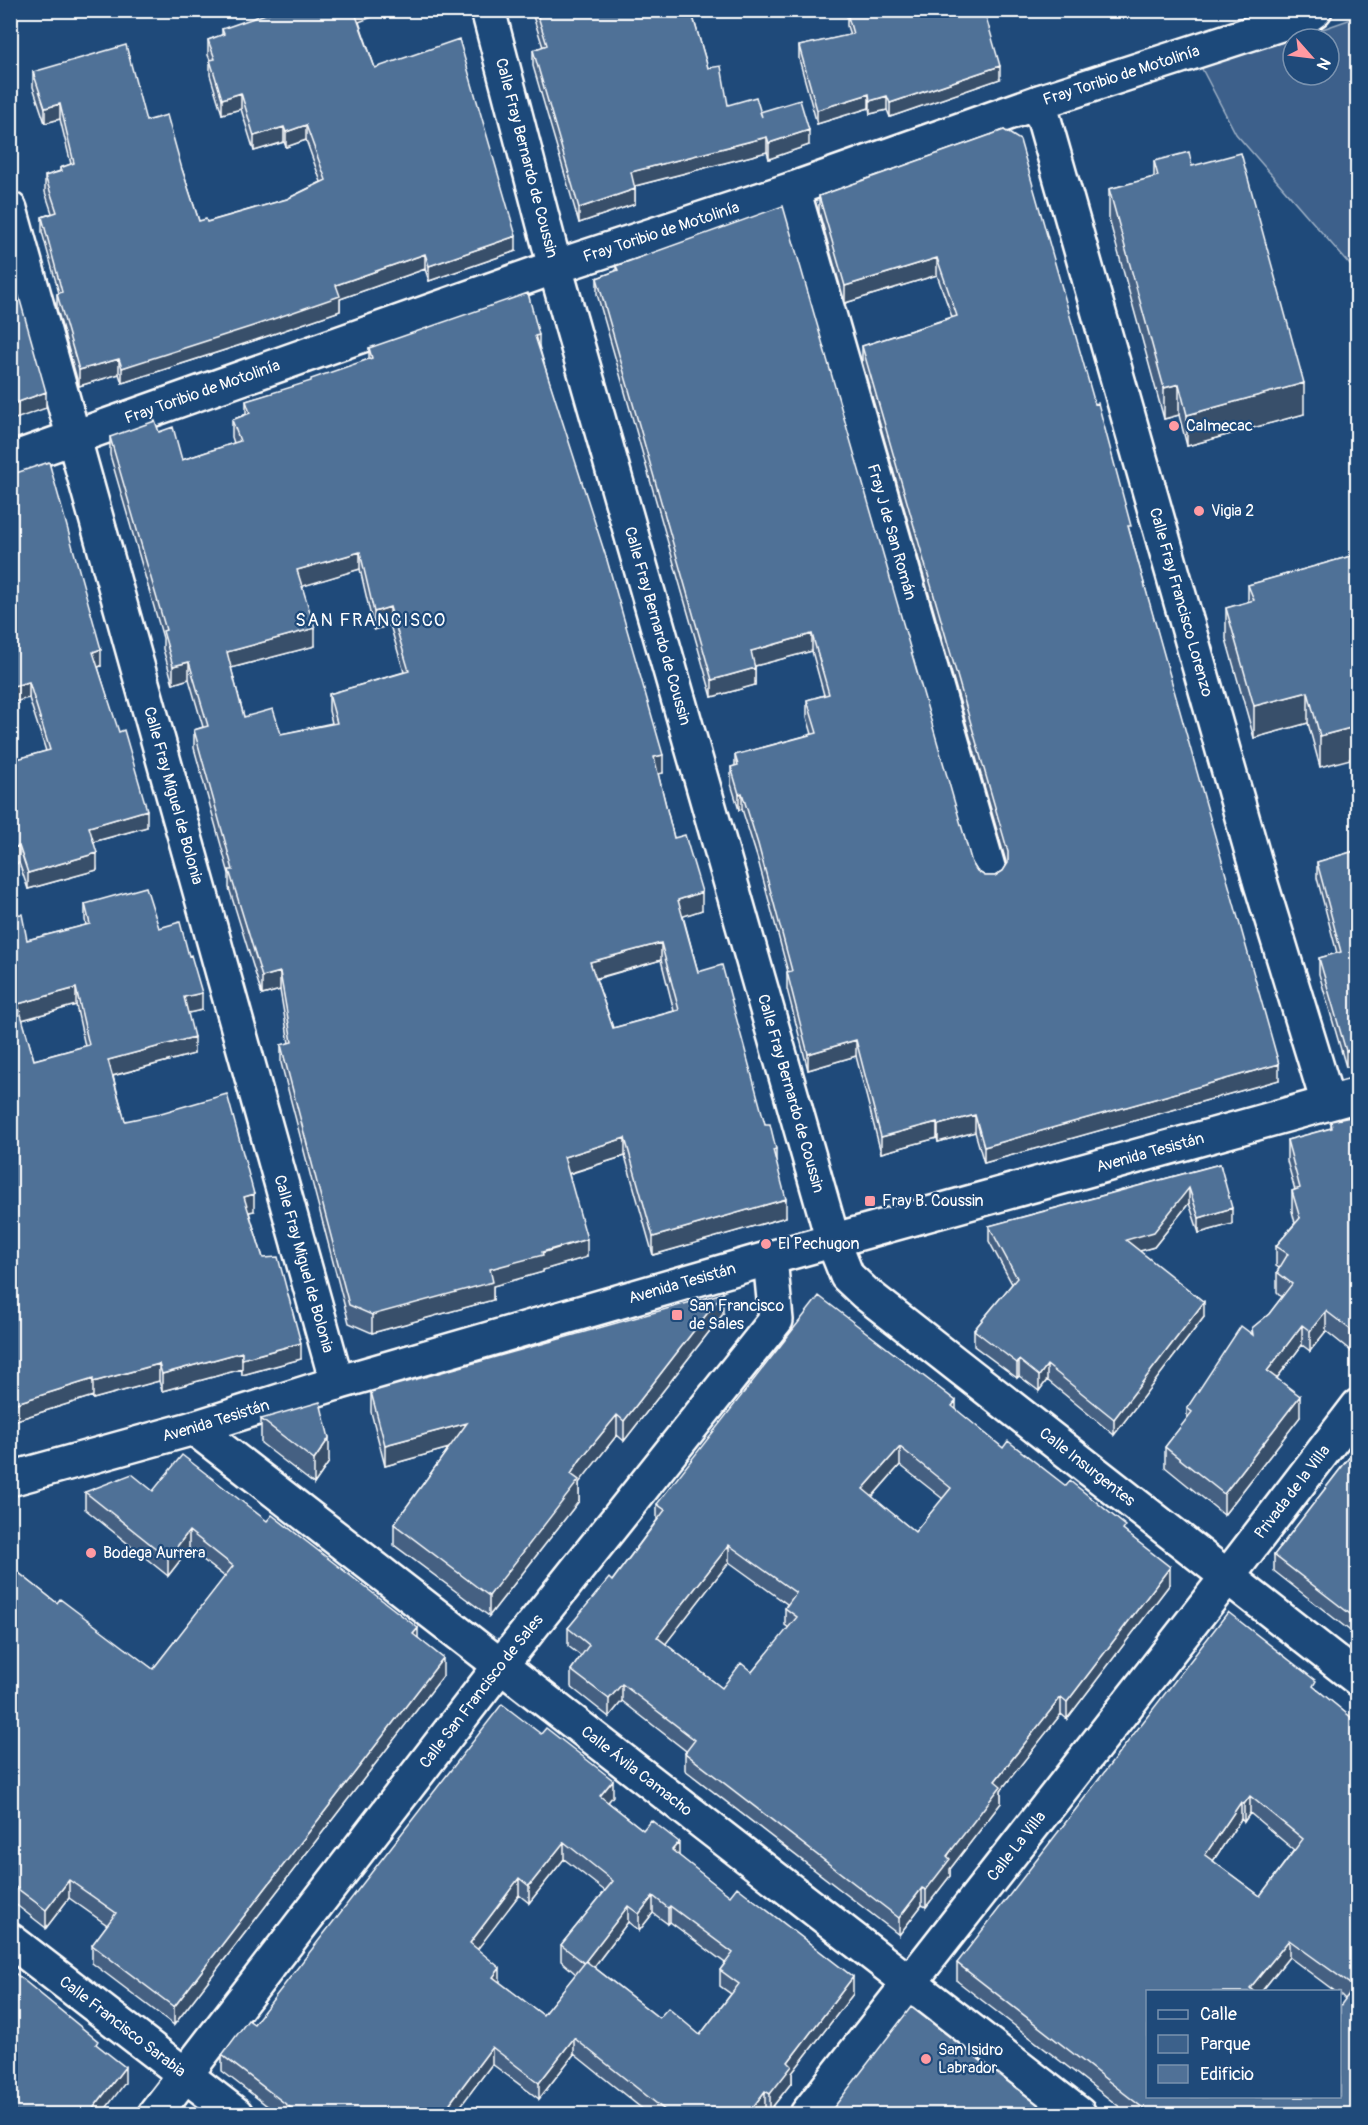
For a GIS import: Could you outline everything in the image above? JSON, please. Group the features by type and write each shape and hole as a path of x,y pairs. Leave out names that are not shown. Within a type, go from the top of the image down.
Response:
{"street":[{"name":"Calle Fray Bernardo de Coussin","path":"488,10 555,267 833,1241"},
{"name":"Fray Toribio de Motolinía","path":"10,460 555,267 793,189 1040,102 1308,15 1315,10"},
{"name":"Calle Fray Francisco Lorenzo","path":"1040,102 1258,872 1343,1099"},
{"name":"Fray J de San Román","path":"793,189 990,874"},
{"name":"Calle Fray Miguel de Bolonia","path":"10,209 337,1383"},
{"name":"Avenida Tesistán","path":"10,1479 194,1428 337,1383 770,1258 1343,1099"},
{"name":"Calle Insurgentes","path":"833,1241 847,1276 865,1293 1358,1678"},
{"name":"Calle San Francisco de Sales","path":"155,2115 501,1665 776,1320 770,1258"},
{"name":"Privada de la Villa","path":"1228,1576 1358,1407"},
{"name":"Calle Ávila Camacho","path":"194,1428 1079,2115"},
{"name":"Calle La Villa","path":"807,2115 1228,1576"},
{"name":"Calle Francisco Sarabia","path":"10,1940 236,2115"}],"green space":[{"path":"1357,17 1357,273 1236,134 1201,67 1281,43 1281,87 1341,87 1341,27 1328,27"}],"building":[{"path":"277,10 354,10 375,68 459,39 516,236 429,266 425,254 336,285 340,296 122,368 119,359 79,370 57,294 62,292 42,217 57,212 45,176 62,171 60,168 74,163 60,104 45,108 33,72 126,45 146,121 167,115 199,221 206,219 207,222 287,199 326,180 306,125 286,132 284,127 254,136 241,93 222,99 210,60 215,59 208,40 224,34 222,29"},
{"path":"536,10 691,10 708,68 721,66 728,105 756,97 760,112 800,100 809,130 769,143 767,137 631,172 635,189 579,208 533,50 547,45"},
{"path":"857,10 984,10 1000,66 890,103 887,96 870,101 869,94 817,110 799,46 853,34 847,13"},
{"path":"1004,130 1020,140 1095,404 1098,403 1131,526 1128,526 1279,1064 984,1147 975,1115 938,1125 937,1122 881,1137 856,1040 808,1054 787,972 792,971 758,844 731,767 738,765 735,755 817,733 807,700 829,694 812,634 751,651 755,668 712,680 597,278 618,270 616,266 783,206 972,863 977,871 985,876 995,876 1003,871 1008,863 1008,852 862,346 957,316 937,258 845,286 819,196"},
{"path":"1189,152 1192,166 1241,153 1304,383 1187,415 1179,384 1164,388 1109,189 1158,176 1154,161"},
{"path":"10,265 46,392 10,405"},
{"path":"528,293 539,335 535,336 607,560 663,755 654,757 674,838 685,835 702,892 678,900 698,972 722,965 765,1124 770,1124 776,1149 773,1150 786,1199 653,1237 625,1138 564,1157 587,1239 542,1252 543,1255 490,1269 493,1282 372,1315 349,1305 281,1045 292,1042 280,972 262,977 229,870 233,870 194,730 208,726 189,662 173,666 163,631 166,630 110,437 155,421 159,432 173,427 182,460 240,441 232,420 250,413 246,401 311,381 311,379 372,358 369,348","holes":["360,552 374,612 390,607 409,671 329,694 337,723 281,734 273,709 244,717 227,652 315,628 297,570","661,943 679,1010 613,1028 590,962"]},
{"path":"49,462 101,649 93,652 119,732 124,730 147,810 89,827 97,853 28,873 19,846 10,849 10,761 50,750 29,682 10,687 10,475"},
{"path":"1358,554 1358,726 1320,736 1308,692 1254,706 1226,608 1254,600 1248,585"},
{"path":"1358,850 1358,1048 1346,1051 1319,958 1341,952 1317,862"},
{"path":"146,887 159,928 180,922 202,993 184,997 194,1037 108,1060 125,1121 227,1094 254,1194 244,1197 263,1258 278,1257 301,1343 242,1359 242,1352 162,1374 159,1364 93,1382 93,1379 10,1405 10,915 22,914 27,940 90,924 85,904","holes":["76,988 89,1045 34,1060 18,1004"]},
{"path":"1356,1116 1358,1119 1358,1322 1351,1330 1326,1311 1310,1331 1302,1325 1267,1371 1300,1396 1224,1494 1165,1447 1192,1412 1187,1408 1241,1326 1253,1335 1252,1328 1269,1314 1292,1284 1277,1272 1288,1254 1276,1246 1300,1218 1292,1191 1300,1188 1287,1140 1332,1128 1331,1121"},
{"path":"1220,1164 1232,1208 1199,1218 1189,1188 1154,1232 1126,1240 1204,1302 1114,1419 1047,1365 1039,1376 1019,1360 1017,1363 974,1330 1017,1278 989,1226"},
{"path":"723,1293 624,1421 617,1415 580,1460 571,1474 579,1480 489,1596 394,1524 467,1423 385,1445 371,1392"},
{"path":"819,1296 956,1401 952,1406 1003,1448 1008,1441 1066,1486 1070,1481 1126,1526 1123,1530 1170,1567 1067,1702 1061,1697 995,1781 1001,1786 947,1856 950,1859 926,1890 922,1888 899,1918 685,1753 695,1740 622,1684 609,1699 571,1670 589,1645 568,1628 609,1578 612,1581 665,1510 657,1504","holes":["900,1447 951,1488 915,1532 863,1489","729,1545 796,1593 785,1608 797,1617 752,1672 741,1663 722,1688 657,1637"]},
{"path":"320,1402 329,1438 314,1460 261,1419"},
{"path":"1358,1446 1358,1620 1274,1555"},
{"path":"182,1455 267,1521 272,1515 418,1628 413,1634 443,1658 174,2007 92,1945 116,1913 69,1880 46,1910 10,1883 10,1566 57,1603 60,1599 153,1669 233,1566 189,1531 168,1558 85,1492 132,1474 153,1491"},
{"path":"1228,1612 1316,1681 1313,1686 1358,1723 1358,2115 1152,2115 957,1963","holes":["1250,1796 1303,1839 1260,1896 1205,1855 1241,1802 1244,1804"]},
{"path":"502,1704 541,1734 546,1728 613,1780 600,1796 643,1830 651,1820 679,1842 672,1850 730,1896 737,1887 853,1977 788,2062 792,2066 770,2094 765,2091 747,2115 671,2115 574,2038 539,2083 492,2047 450,2103 464,2115 300,2115 222,2055 248,2020 254,2024","holes":["564,1842 613,1881 561,1945 584,1963 628,1906 639,1914 653,1896 668,1908 670,1906 733,1953 720,1970 739,1984 700,2035 668,2008 659,2018 586,1961 543,2015 493,1977 500,1968 470,1943 519,1878 529,1886"]},
{"path":"10,1969 98,2041 96,2044 125,2067 88,2115 10,2115"},
{"name":"San Isidro Labrador","path":"911,2007 1051,2115 938,2115 934,2111 931,2115 828,2115"}],"place":[{"name":"Calmecac","path":"1174,426"},
{"name":"Vigia 2","path":"1199,511"},
{"name":"Fray B. Coussin","path":"870,1201"},
{"name":"El Pechugon","path":"766,1244"},
{"name":"San Francisco de Sales","path":"677,1315"},
{"name":"Bodega Aurrera","path":"91,1553"},
{"name":"San Isidro Labrador","path":"926,2059"}],"district":[{"name":"SAN FRANCISCO","path":"371,620"}]}
